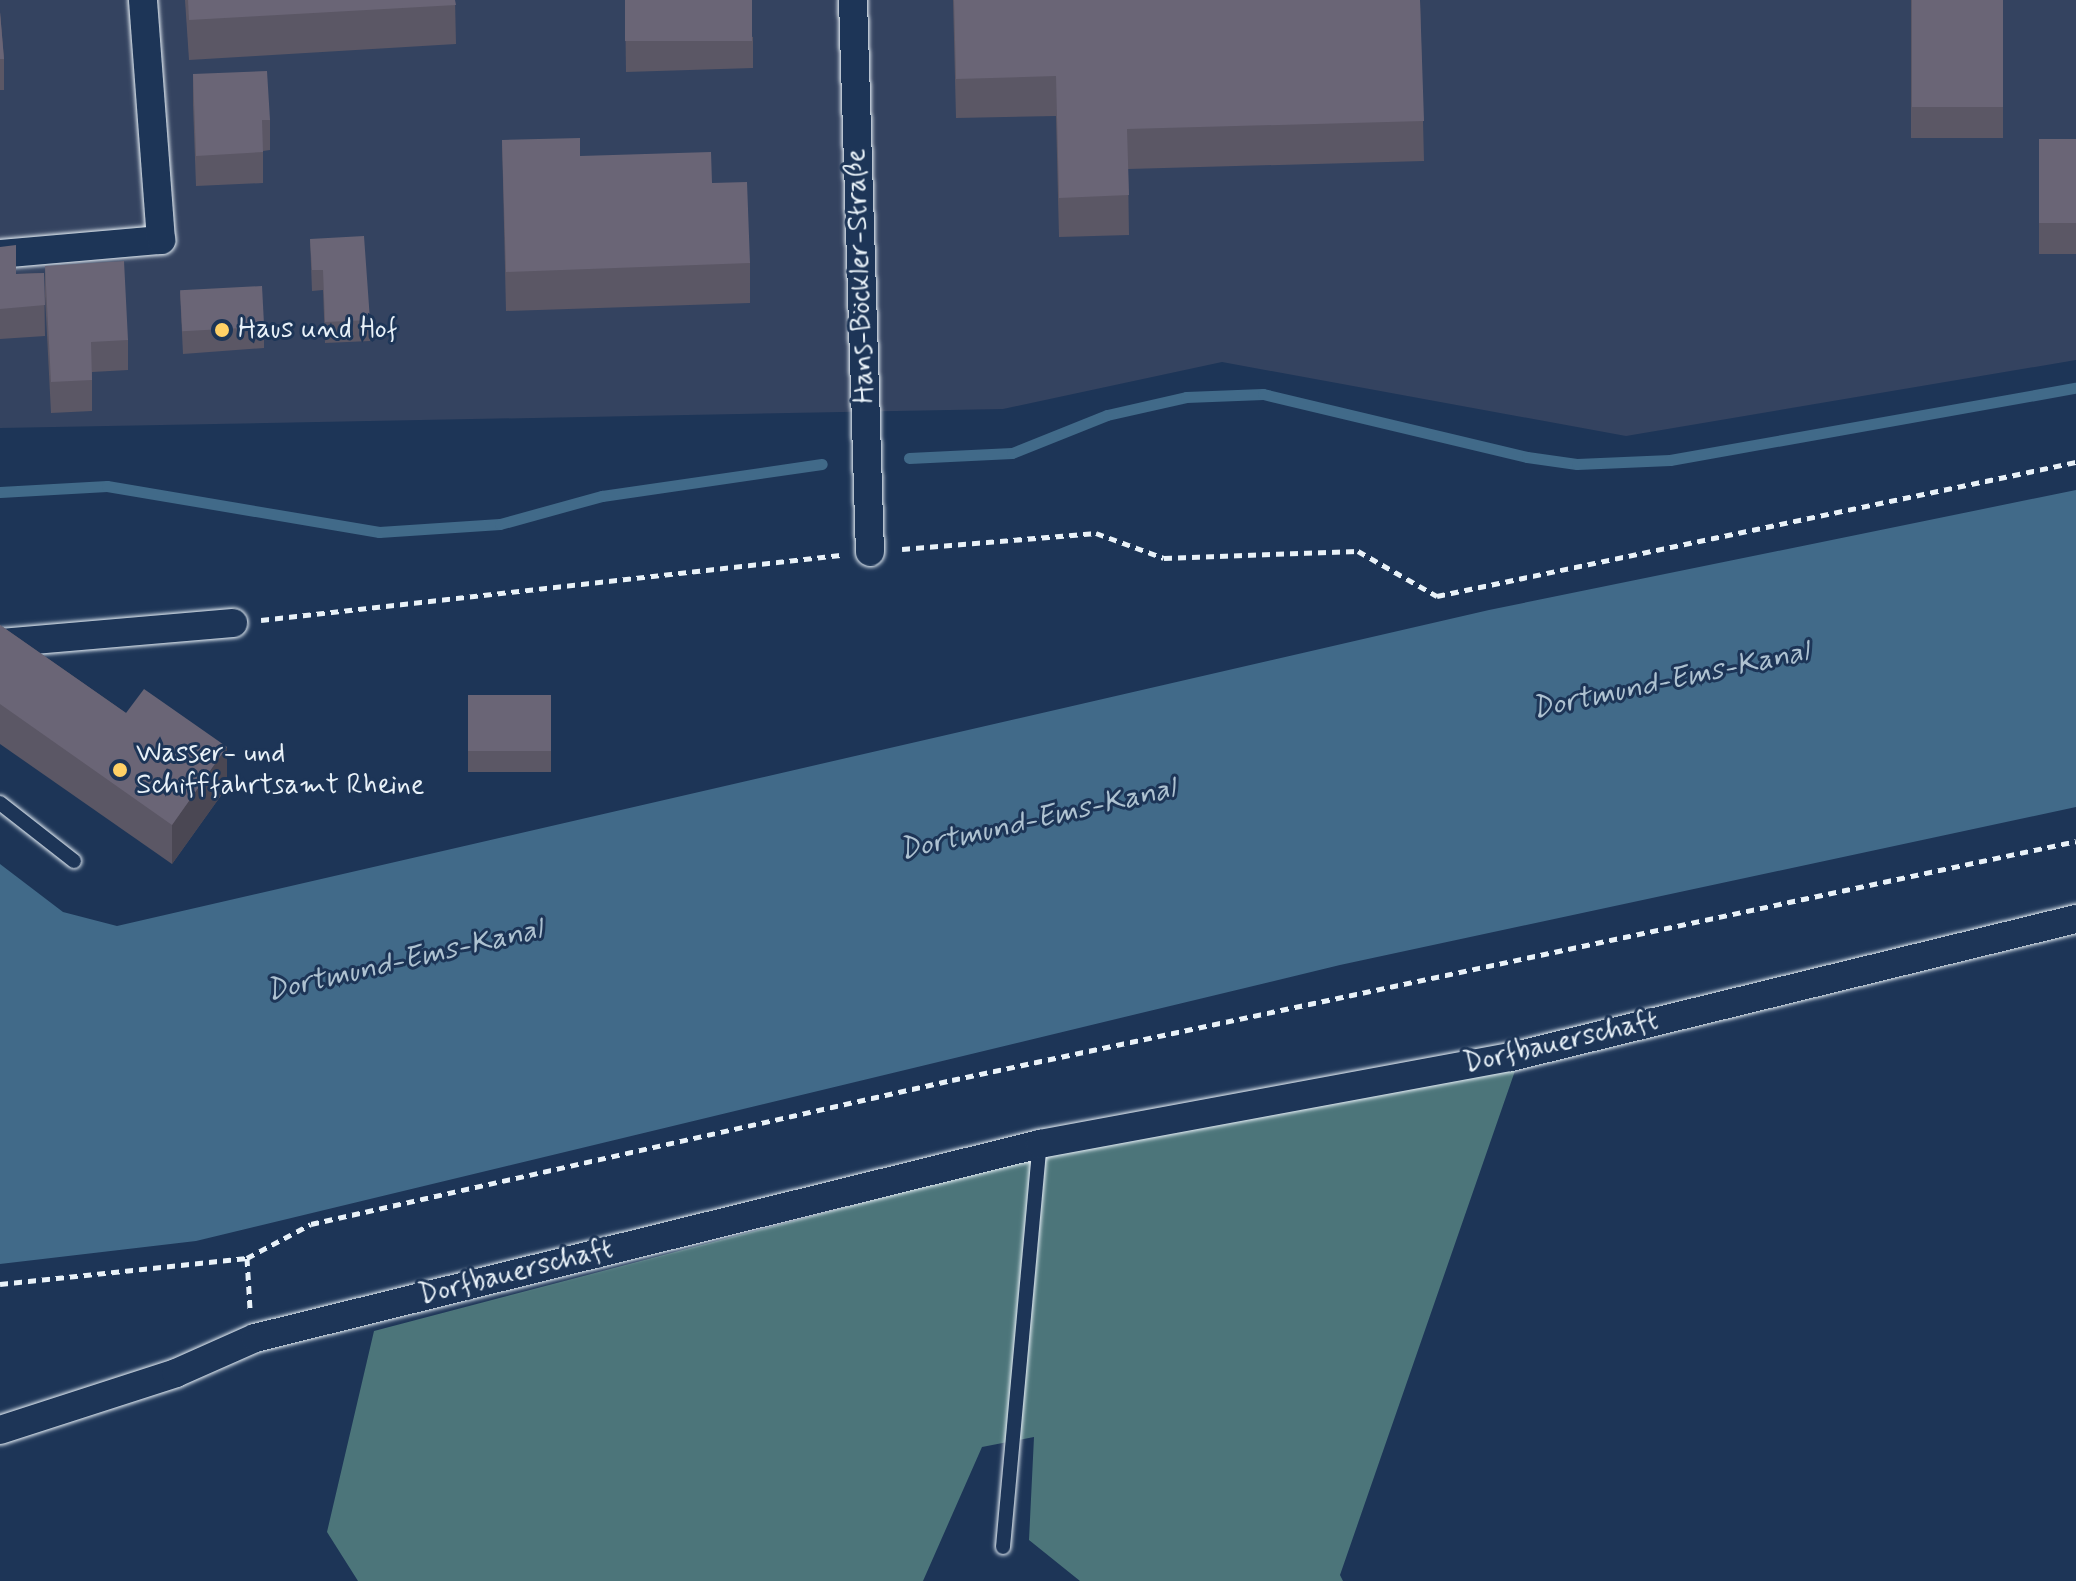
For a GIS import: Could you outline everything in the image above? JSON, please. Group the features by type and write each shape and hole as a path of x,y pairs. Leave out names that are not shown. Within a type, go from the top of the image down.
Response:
{"street":[{"path":"0,254 161,240 143,0"},
{"name":"Hans-Böckler-Straße","path":"853,0 870,552"},
{"path":"0,643 233,623"},
{"name":"Dorfbauerschaft","path":"0,1430 176,1373 255,1338 1040,1144 1511,1057 2076,919"}],"lane":[{"path":"0,803 74,861"},
{"path":"1003,1547 1040,1144"}],"path":[{"path":"233,623 870,552 1096,533 1164,558 1358,551 1437,596 2076,462"},
{"path":"0,1284 247,1258 311,1224 968,1076 2076,841"},
{"path":"247,1258 255,1338"}],"shaded area":[{"path":"0,0 2076,0 2076,360 1626,436 1222,362 1003,409 0,428"}],"green space":[{"path":"1516,1068 1340,1575 1343,1581 1080,1581 1029,1540 1034,1437 982,1447 923,1581 358,1581 327,1532 374,1331 1052,1153"}],"water":[{"name":"Dortmund-Ems-Kanal","path":"2076,490 2076,807 1340,965 196,1241 0,1264 0,864 63,912 117,926 1489,610"}],"building":[{"path":"188,0 455,0 456,5 189,20"},
{"path":"625,0 752,0 752,41 625,41"},
{"path":"954,0 1420,0 1424,121 1127,129 1129,195 1059,198 1056,76 956,79"},
{"path":"1912,0 2003,0 2003,107 1912,107"},
{"path":"0,12 4,59 0,59"},
{"path":"267,71 270,120 262,120 263,152 196,156 193,74"},
{"path":"580,138 580,156 711,152 712,183 747,182 750,263 506,272 502,140"},
{"path":"2039,139 2076,139 2076,223 2039,223"},
{"path":"364,236 370,320 325,322 323,270 312,270 310,239"},
{"path":"16,245 16,274 44,273 45,305 0,309 0,247"},
{"path":"124,261 128,340 91,342 92,380 51,382 45,266"},
{"path":"262,286 264,327 182,331 180,290"},
{"path":"0,625 126,713 144,689 227,747 172,825 0,704"},
{"path":"468,695 551,695 551,751 468,751"}],"waterway":[{"path":"909,458 1012,453 1107,415 1186,397 1263,394 1527,457 1577,464 1670,460 2076,388"},
{"path":"0,492 107,486 379,532 500,524 602,496 822,464"}],"place":[{"name":"Haus und Hof","path":"222,330"},
{"name":"Wasser- und Schifffahrtsamt Rheine","path":"120,770"}]}
